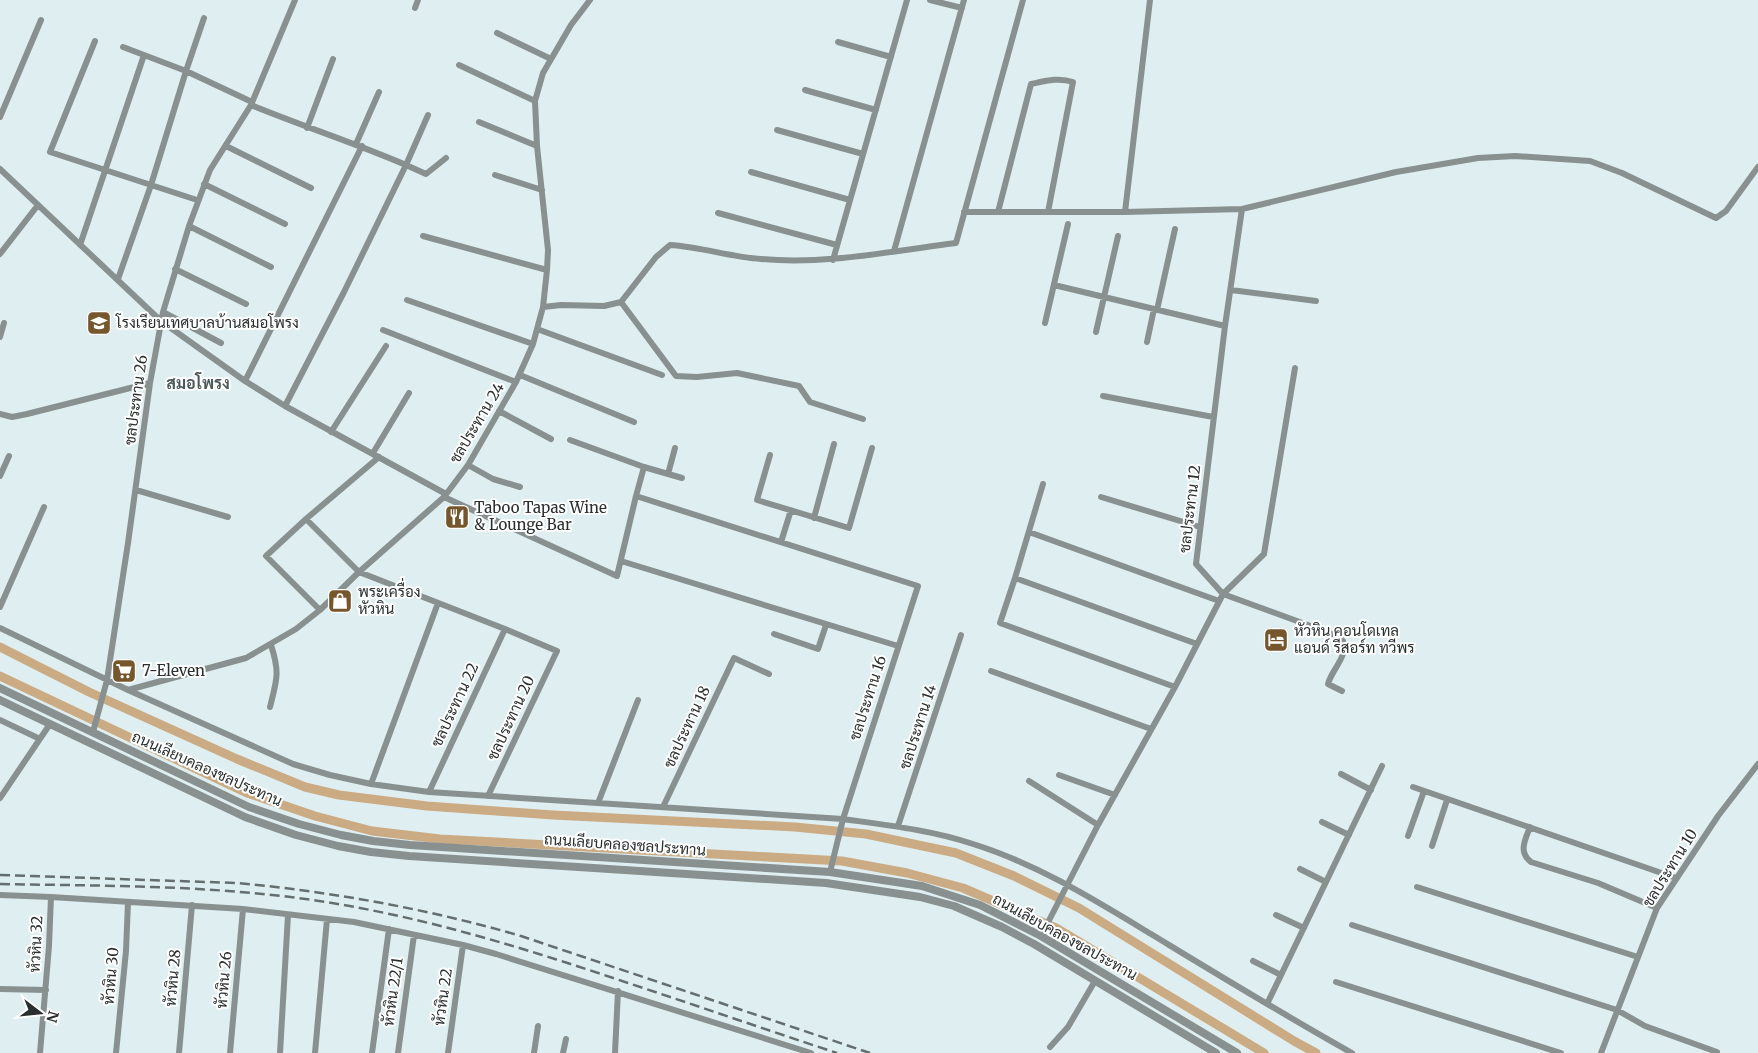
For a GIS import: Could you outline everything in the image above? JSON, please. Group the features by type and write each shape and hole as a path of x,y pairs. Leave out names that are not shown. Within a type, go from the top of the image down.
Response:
{"street":[{"name":"ชลประทาน 26","path":"94,732 107,680 150,383 163,312 197,200 210,170 252,104 294,0"},
{"path":"415,8 418,0"},
{"name":"ชลประทาน 24","path":"128,690 246,658 296,629 320,610 445,496 468,465 520,376 533,344 543,307 548,250 534,101 543,73 571,25 590,0"},
{"path":"833,260 907,0"},
{"path":"930,0 962,8"},
{"path":"894,251 964,0"},
{"path":"543,307 561,305 604,306 621,302 656,257 670,245 689,246 761,260 833,260 956,243 1024,0"},
{"path":"1125,212 1150,0"},
{"path":"118,279 151,185 204,18"},
{"path":"0,117 41,20"},
{"path":"497,33 551,59"},
{"path":"95,41 50,152 197,200"},
{"path":"838,42 891,57"},
{"path":"123,47 186,71 252,104 307,128 359,145 426,174 446,158"},
{"path":"80,245 144,55"},
{"path":"307,128 334,59"},
{"path":"459,65 534,101"},
{"path":"998,212 1031,84 1066,80 1073,82 1048,212"},
{"path":"806,90 876,110"},
{"path":"245,381 359,145 380,92"},
{"path":"285,406 344,292 428,115"},
{"path":"479,122 537,146"},
{"path":"777,130 863,154"},
{"path":"226,146 311,188"},
{"path":"964,212 1242,210 1396,172 1478,158 1515,156 1590,161 1622,173 1716,218 1726,210 1758,167"},
{"path":"0,169 161,321 245,381 285,406 376,455 445,496 617,576 644,467"},
{"path":"751,172 850,200"},
{"path":"495,175 542,190"},
{"path":"204,184 285,224"},
{"path":"0,254 38,205"},
{"name":"ชลประทาน 12","path":"1223,594 1196,564 1225,326 1242,210"},
{"path":"718,213 838,245"},
{"path":"1046,323 1068,224"},
{"path":"189,226 271,267"},
{"path":"1147,342 1175,229"},
{"path":"422,236 547,270"},
{"path":"1096,332 1118,236"},
{"path":"175,269 246,304"},
{"path":"1054,285 1225,326"},
{"path":"1231,290 1316,301"},
{"path":"407,300 533,344"},
{"path":"621,302 676,376 697,377 737,372 799,386 810,402 863,419"},
{"path":"163,312 221,343"},
{"path":"0,337 4,323"},
{"path":"537,329 662,375"},
{"path":"383,330 516,382"},
{"path":"331,432 386,346"},
{"path":"1041,936 1098,825 1175,687 1223,594 1264,554 1295,368"},
{"path":"520,376 634,422"},
{"path":"0,414 12,416 27,414 150,383"},
{"path":"320,610 266,556 376,455 409,393"},
{"path":"1103,396 1214,417"},
{"path":"499,411 551,439"},
{"path":"570,440 644,467 682,478"},
{"path":"814,518 834,444"},
{"path":"668,474 675,448"},
{"path":"770,454 757,500 849,528 872,448"},
{"path":"0,476 9,456"},
{"path":"468,465 493,479 520,487"},
{"path":"1043,484 1000,623 1175,687"},
{"path":"136,490 228,516"},
{"path":"636,496 781,542 791,510"},
{"path":"1101,497 1200,527"},
{"path":"0,607 44,507"},
{"path":"306,519 360,572 505,629"},
{"path":"1029,532 1219,601"},
{"name":"ชลประทาน 16","path":"781,542 918,586 843,819 830,872"},
{"path":"621,561 898,646"},
{"path":"1015,578 1197,644"},
{"path":"1223,594 1338,636 1343,641 1344,652 1328,684 1342,691"},
{"path":"371,784 438,603"},
{"path":"774,634 818,649 826,624"},
{"path":"0,628 128,690 293,764 330,775 371,784 429,792 843,819 898,826 972,843 1068,884 1352,1053"},
{"name":"ชลประทาน 20","path":"488,796 557,651 505,629"},
{"name":"ชลประทาน 22","path":"429,792 505,629"},
{"name":"ชลประทาน 14","path":"898,826 961,635"},
{"path":"270,707 277,679 277,665 271,645"},
{"name":"ชลประทาน 18","path":"663,807 734,658 769,674"},
{"path":"991,671 1151,729"},
{"name":"ถนนเลียบคลองชลประทาน","path":"0,688 250,807 299,824 373,841 830,872 922,886 958,896 1041,936 1237,1053"},
{"path":"598,803 638,700"},
{"name":"ถนนเลียบคลองชลประทาน","path":"0,701 245,817 296,835 338,846 409,856 826,883 920,896 954,906 1002,927 1216,1053"},
{"path":"0,720 40,739"},
{"path":"0,798 50,724"},
{"path":"90,742 94,732"},
{"name":"ชลประทาน 10","path":"1601,1053 1657,908 1718,816 1758,764"},
{"path":"1267,1004 1382,766"},
{"path":"1341,774 1371,790"},
{"path":"1059,775 1115,795"},
{"path":"1030,781 1098,825"},
{"path":"1413,787 1676,878"},
{"path":"1408,836 1424,791"},
{"path":"1432,846 1447,800"},
{"path":"1322,822 1349,835"},
{"path":"1530,827 1523,849 1525,857 1530,862 1598,883 1657,908"},
{"path":"1300,869 1326,882"},
{"path":"1417,887 1638,957"},
{"path":"0,895 51,896 192,905 354,922 463,945 618,991 811,1053"},
{"name":"หัวหิน 32","path":"40,1053 46,990 51,896"},
{"name":"หัวหิน 30","path":"116,1053 126,951 128,902"},
{"name":"หัวหิน 28","path":"179,1053 192,905"},
{"name":"หัวหิน 26","path":"230,1053 243,909"},
{"path":"280,1053 288,915"},
{"path":"1276,915 1304,928"},
{"path":"314,1053 327,919"},
{"path":"1352,925 1617,1010 1645,1026 1717,1052"},
{"path":"372,1053 389,929"},
{"name":"หัวหิน 22/1","path":"398,1053 414,935"},
{"name":"หัวหิน 22","path":"448,1053 463,945"},
{"path":"1253,961 1281,975"},
{"path":"1050,1047 1068,1026 1095,981"},
{"path":"1336,982 1561,1053"},
{"path":"0,989 46,990"},
{"path":"615,1053 618,991"},
{"path":"534,1053 538,1026"},
{"path":"563,1053 566,1039"}],"waterway":[{"path":"0,647 89,692 237,759 305,787 339,795 427,806 553,815 795,827 866,834 956,853 1014,876 1079,908 1316,1053"},
{"path":"0,676 247,793 315,816 372,831 440,839 842,861 907,873 963,888 1058,929 1264,1053"}],"railway":[{"path":"0,875 237,883 309,891 416,910 521,936 870,1053"},
{"path":"0,884 200,889 279,896 359,908 437,925 514,946 837,1053"}],"place":[{"name":"โรงเรียนเทศบาลบ้านสมอโพรง","path":"99,323"},
{"name":"Taboo Tapas Wine & Lounge Bar","path":"457,517"},
{"name":"พระเครื่อง หัวหิน","path":"340,601"},
{"name":"หัวหิน คอนโดเทล แอนด์ รีสอร์ท ทวีพร","path":"1276,640"},
{"name":"7-Eleven","path":"124,671"}],"district":[{"name":"สมอโพรง","path":"198,383"}]}
